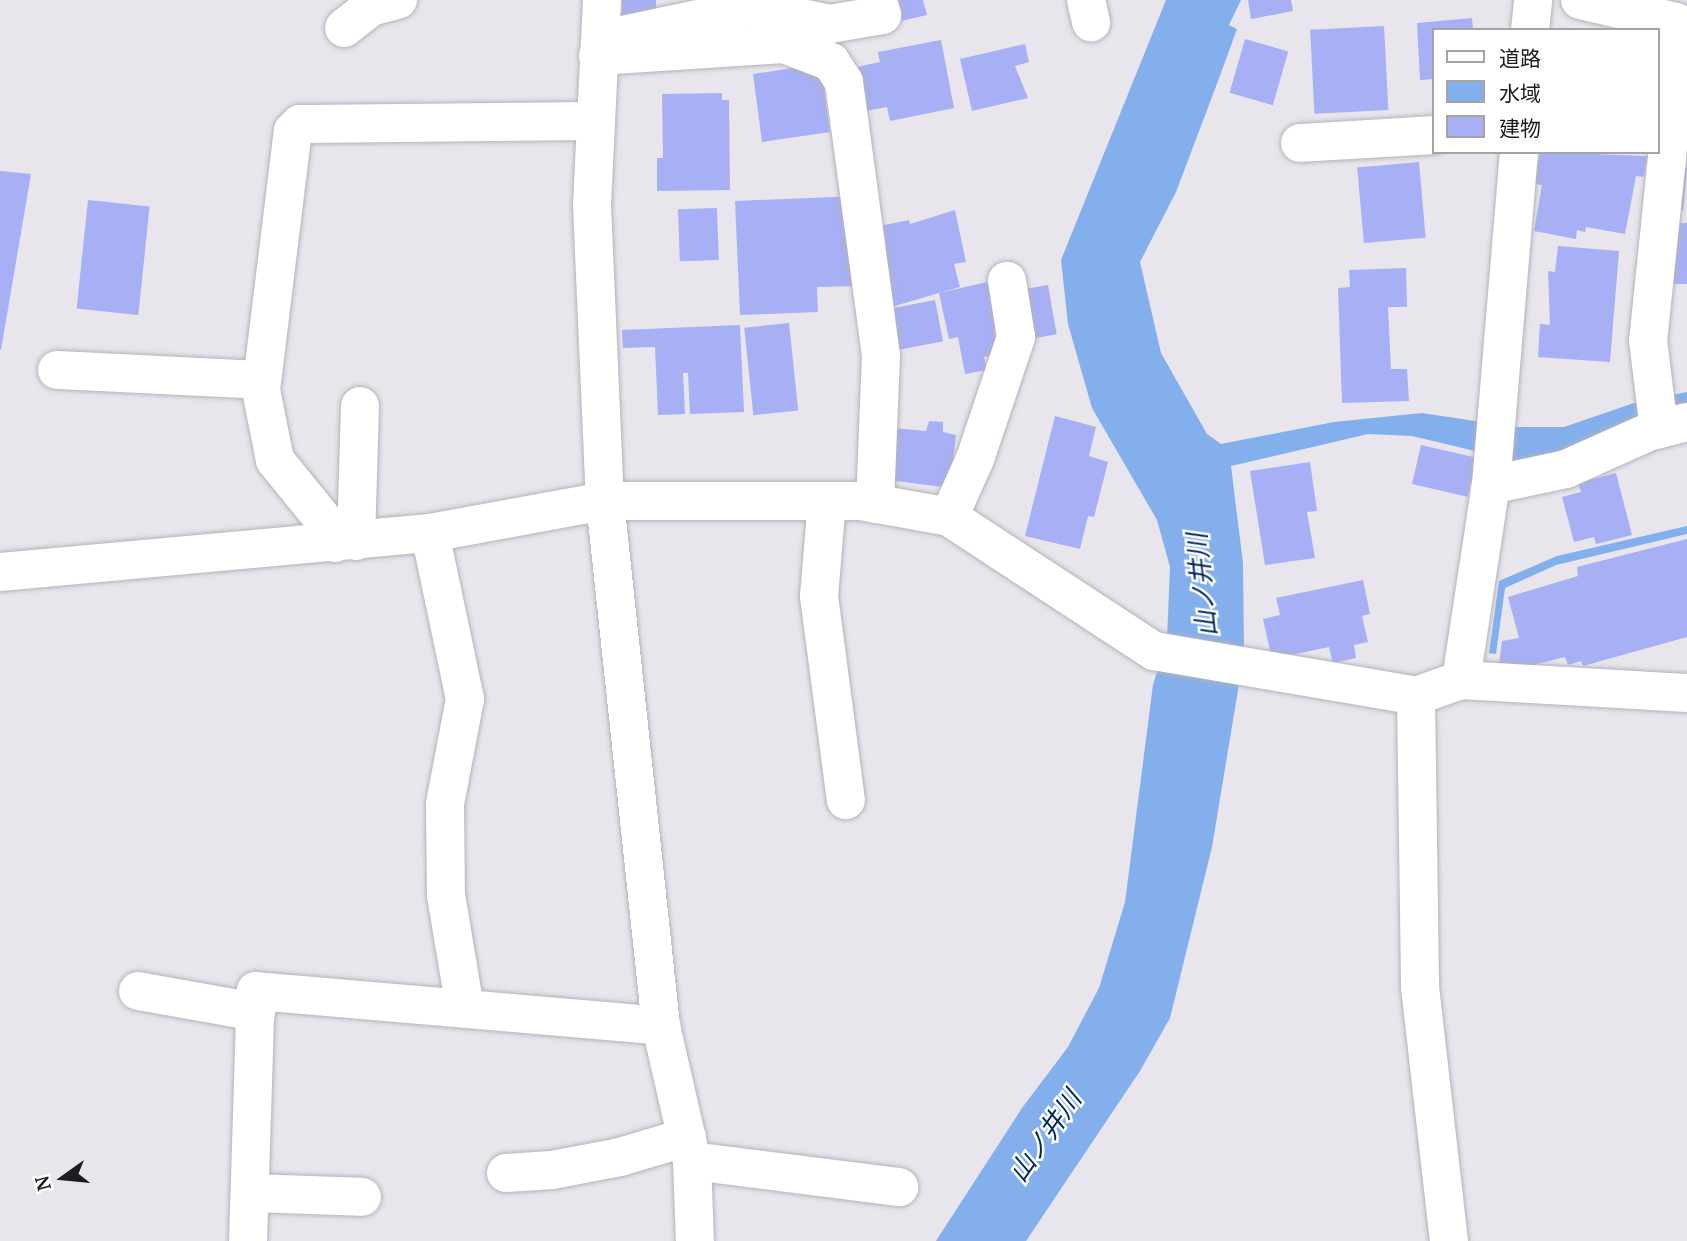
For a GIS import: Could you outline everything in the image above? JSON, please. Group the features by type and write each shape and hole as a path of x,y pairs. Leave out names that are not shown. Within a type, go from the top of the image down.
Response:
{"street":[{"path":"344,28 371,7 398,0"},
{"path":"602,0 592,206 604,501 661,1026 689,1149 695,1241"},
{"path":"598,48 770,4 830,24 882,15 878,0"},
{"path":"1530,28 1533,0"},
{"path":"1492,472 1566,469 1665,418 1647,340 1680,32 1676,22 1580,0"},
{"path":"598,48 785,44 831,62 844,82 881,355 875,504"},
{"path":"345,542 331,529 275,460 261,380 293,131 300,124 595,121"},
{"path":"1300,143 1432,135"},
{"path":"1461,680 1492,472 1519,154"},
{"path":"949,517 975,459 1016,337 1007,281"},
{"path":"57,370 261,380"},
{"path":"345,542 360,406"},
{"path":"0,572 430,533 604,501 827,501 875,504 949,517 1154,651 1257,671 1416,696 1461,680 1687,693"},
{"path":"827,501 819,596 846,800"},
{"path":"430,533 465,699 445,804 446,895 465,1008"},
{"path":"1416,696 1420,987 1449,1241"},
{"path":"138,990 256,1012"},
{"path":"248,1241 257,991 661,1026"},
{"path":"506,1173 552,1170 620,1157 689,1149 899,1187"},
{"path":"250,1193 362,1197"}],"water":[{"name":"山ノ井川","path":"1166,0 1241,0 1229,25 1237,29 1176,192 1140,262 1161,353 1207,434 1221,444 1334,422 1422,413 1515,427 1564,427 1634,403 1687,392 1687,413 1562,460 1513,460 1412,436 1368,434 1231,466 1243,563 1244,654 1212,847 1170,1018 1140,1071 1026,1241 936,1241 1022,1108 1068,1047 1099,988 1125,902 1153,685 1167,639 1170,567 1157,520 1092,408 1068,324 1061,260"},
{"path":"1687,526 1687,534 1556,565 1505,588 1496,654 1489,653 1499,581 1557,556"}],"building":[{"path":"622,0 656,0 656,18 622,18"},
{"path":"893,0 923,0 927,15 897,22"},
{"path":"1248,0 1291,0 1293,11 1251,19"},
{"path":"1472,18 1473,28 1432,28 1432,79 1420,80 1417,23"},
{"path":"1384,26 1388,110 1314,114 1310,30"},
{"path":"1245,39 1288,51 1273,105 1230,93"},
{"path":"941,40 954,108 890,121 887,107 866,111 857,67 880,62 878,52"},
{"path":"1025,44 1029,62 1015,66 1028,98 972,111 960,59"},
{"path":"799,67 822,74 830,132 762,142 753,74"},
{"path":"722,93 722,100 729,100 730,190 657,191 657,158 663,158 662,94"},
{"path":"1540,154 1647,156 1644,177 1636,176 1625,234 1586,227 1585,232 1577,230 1576,239 1534,231 1542,185 1535,184"},
{"path":"1419,162 1426,238 1364,243 1357,167"},
{"path":"1675,167 1687,168 1683,210 1671,209"},
{"path":"0,171 31,174 1,350 0,350"},
{"path":"857,196 861,286 817,287 818,312 740,315 735,201"},
{"path":"88,200 150,206 138,315 77,308"},
{"path":"717,208 719,260 680,261 678,209"},
{"path":"955,210 966,262 954,264 960,287 891,307 879,226 909,220 910,224"},
{"path":"1674,223 1687,223 1687,284 1674,284"},
{"path":"1558,246 1619,251 1610,362 1538,357 1540,324 1550,325 1548,271 1555,272"},
{"path":"1406,268 1407,307 1388,307 1391,369 1407,369 1409,401 1342,403 1338,288 1350,287 1349,270"},
{"path":"996,280 1007,327 994,330 999,354 984,357 987,370 965,374 958,337 949,339 939,293"},
{"path":"1048,285 1057,334 1033,338 1024,289"},
{"path":"935,300 943,341 898,350 890,309"},
{"path":"789,323 798,411 753,415 744,328"},
{"path":"740,325 744,412 690,414 688,373 683,373 685,414 658,415 655,347 623,348 622,330"},
{"path":"1055,416 1096,427 1089,456 1108,462 1094,517 1088,516 1080,549 1025,536"},
{"path":"929,421 943,422 943,432 956,435 950,488 888,480 894,428 926,431"},
{"path":"1421,445 1477,458 1468,497 1412,484"},
{"path":"1310,462 1317,511 1307,512 1315,558 1265,565 1250,471"},
{"path":"1616,473 1632,535 1596,544 1594,537 1574,542 1562,497 1581,492 1578,483"},
{"path":"1687,539 1687,637 1583,666 1581,661 1568,665 1565,657 1525,667 1499,665 1502,641 1519,638 1508,597 1578,576 1577,567"},
{"path":"1363,580 1370,614 1362,616 1368,642 1354,645 1356,658 1333,663 1329,647 1272,659 1263,619 1280,615 1276,598"}]}
